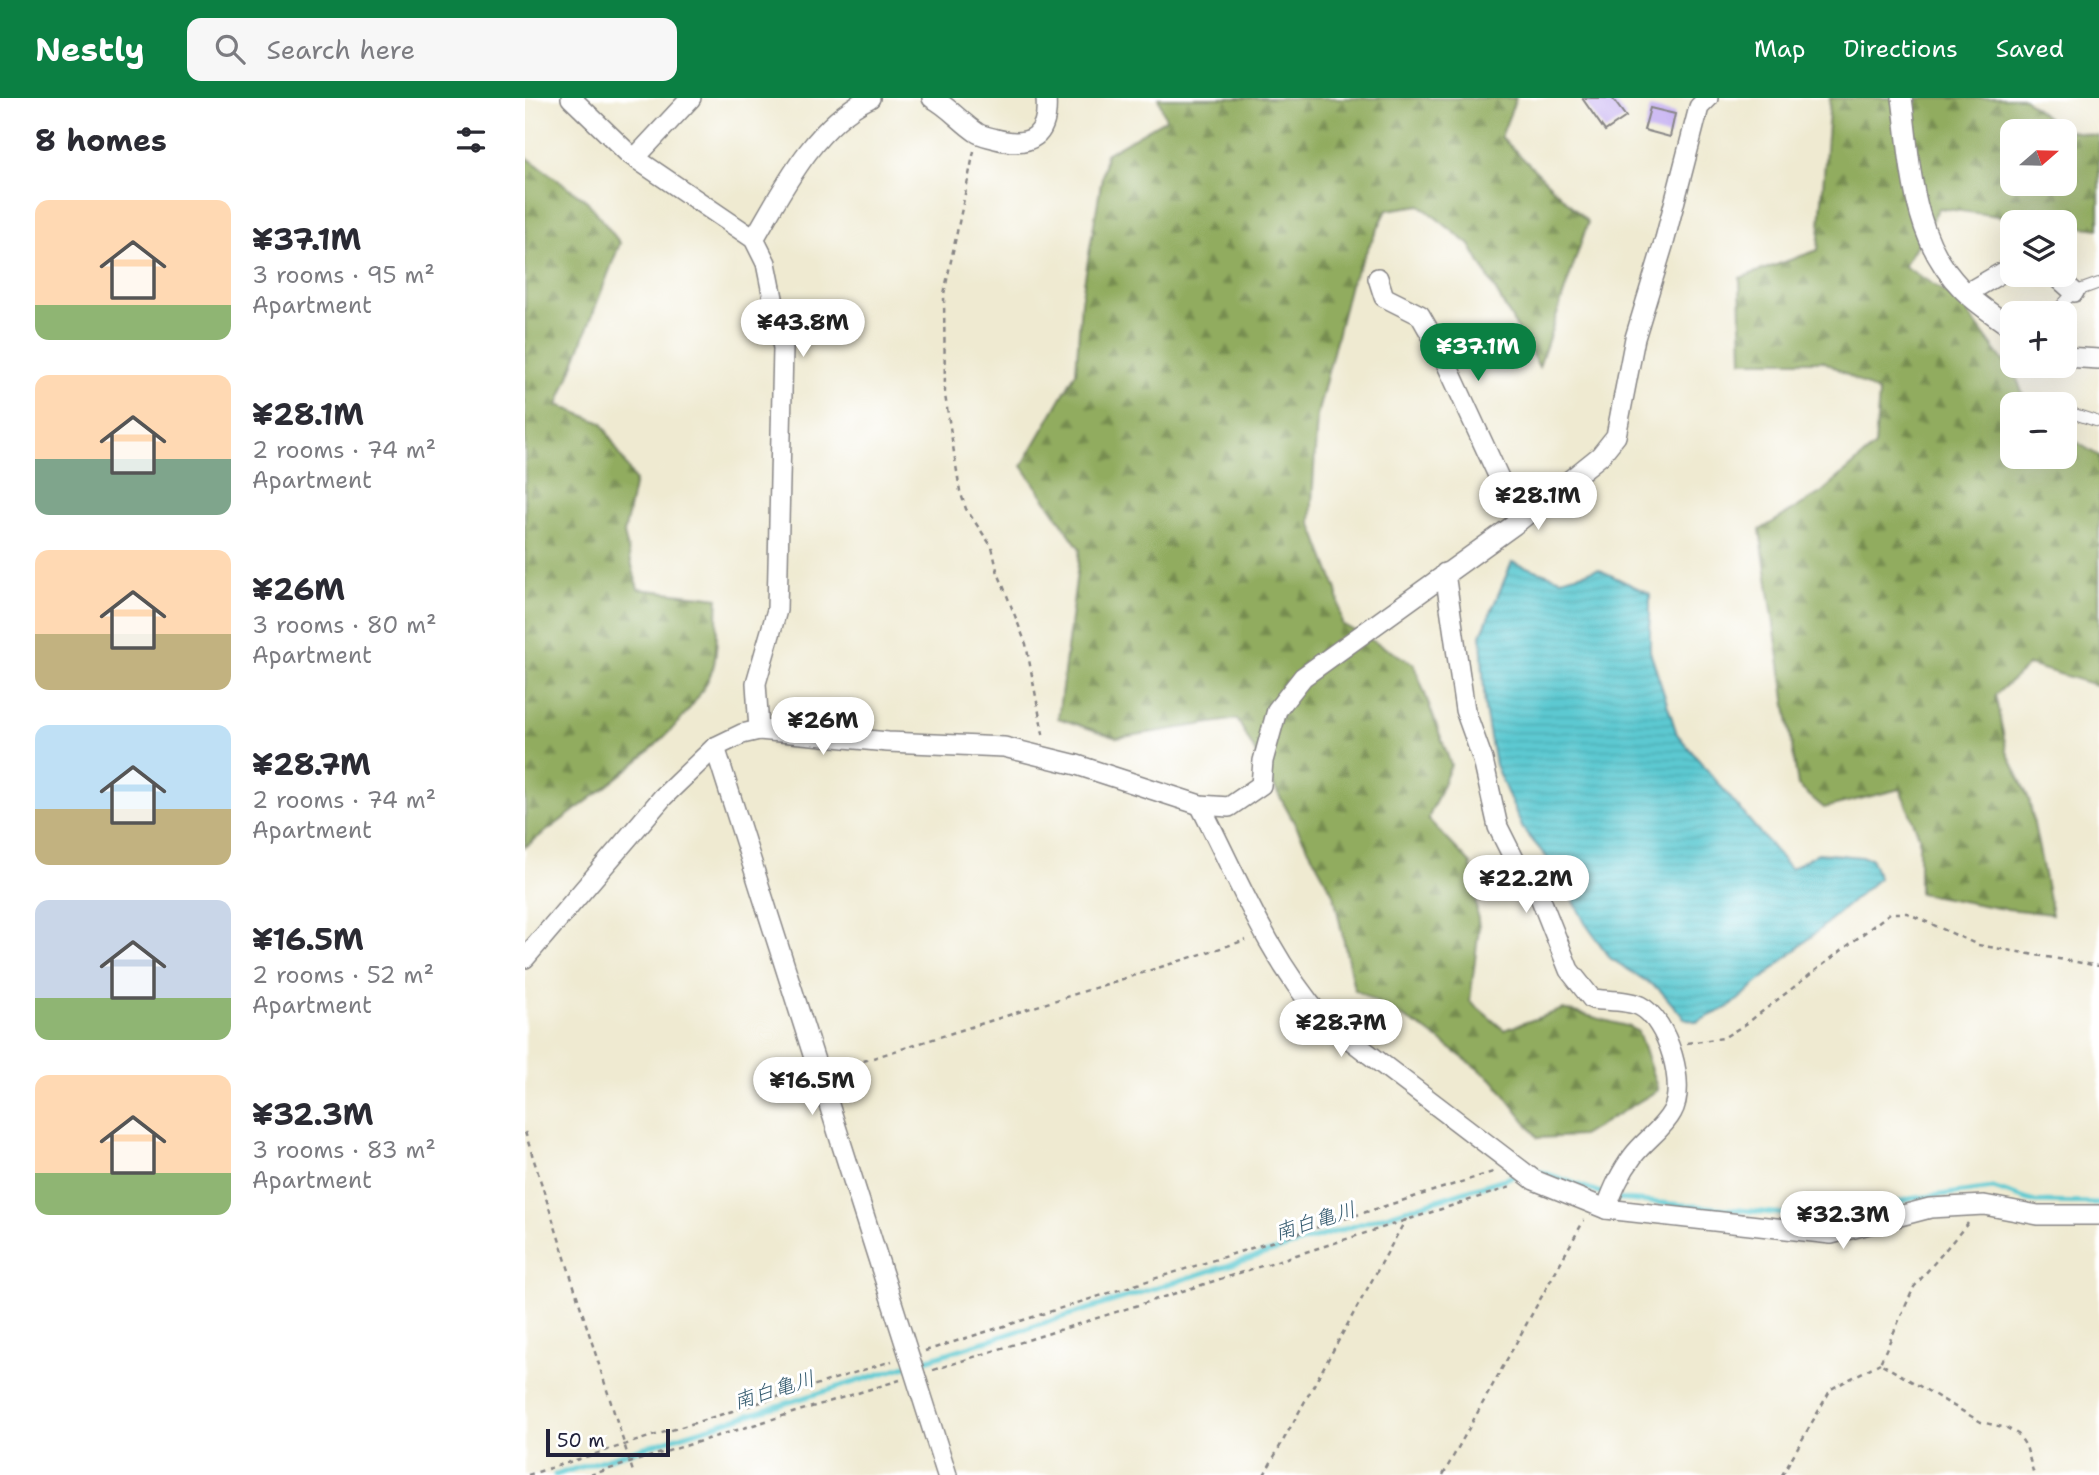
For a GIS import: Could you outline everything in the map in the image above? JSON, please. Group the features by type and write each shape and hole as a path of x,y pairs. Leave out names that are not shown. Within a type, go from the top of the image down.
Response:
{"street":[{"path":"571,98 635,158 754,239 766,263 783,348 777,610 755,683 759,730"},
{"path":"635,158 691,98"},
{"path":"932,98 978,134 1016,144 1028,142 1041,129 1047,112 1046,98"},
{"path":"525,958 663,797 715,747 742,734 759,730 888,742 1004,747 1200,805 1229,807 1261,785 1263,761 1277,710 1303,677 1519,521 1600,456 1616,436 1635,338 1665,239 1699,107 1708,98"},
{"path":"1902,98 1915,197 1929,244 1967,293 2000,319"},
{"path":"754,239 795,170 835,122 863,100"},
{"path":"1967,293 2000,274"},
{"path":"1378,278 1384,297 1420,315 1431,333 1519,521"},
{"path":"2068,287 2074,292"},
{"path":"2077,358 2099,359"},
{"path":"1445,573 1465,710 1483,760 1498,828 1515,861 1538,892 1569,970 1592,999 1639,1005 1656,1018 1667,1041 1679,1095 1672,1114 1633,1156 1604,1201"},
{"path":"715,747 947,1475"},
{"path":"1200,805 1266,934 1307,1001 1323,1019 1534,1180 1604,1201 1831,1234 1930,1208 1985,1205 2038,1215 2099,1215"}],"lane":[{"path":"2065,301 2074,292 2099,284"},
{"path":"2077,415 2099,422"}],"path":[{"path":"978,134 944,294 945,395 960,491 966,509 992,547 997,570 1026,644 1048,758"},
{"path":"1667,1041 1696,1043 1723,1038 1788,994 1890,913 1907,914 1978,945 2099,966"},
{"path":"820,1075 1266,934"},
{"path":"525,1132 634,1475"},
{"path":"528,1475 1513,1165"},
{"path":"590,1475 1534,1180"},
{"path":"1443,1475 1604,1201"},
{"path":"1782,1475 1831,1389 1880,1363 1915,1287 1985,1205"},
{"path":"1264,1475 1406,1219"},
{"path":"1880,1363 1981,1422 2007,1427 2018,1434 2026,1447 2034,1475"}],"green space":[{"path":"1158,98 1516,98 1501,137 1588,222 1539,367 1470,245 1420,205 1387,210 1350,284 1317,416 1311,522 1337,590 1342,624 1414,664 1451,765 1428,819 1471,864 1479,928 1470,1001 1504,1030 1563,1009 1630,1027 1638,1032 1658,1090 1582,1136 1538,1138 1494,1081 1427,1031 1354,989 1334,895 1237,719 1117,738 1058,718 1080,549 1022,466 1076,372 1081,301 1106,154 1166,119"},
{"path":"1830,98 2024,98 2049,119 2000,119 2000,196 2077,196 2077,132 2099,136 2099,229 2077,226 2077,210 2000,210 2000,216 1939,208 1904,266 1959,301 2000,357 2000,378 2016,378 2018,381 2022,392 2000,392 2000,469 2077,469 2077,442 2099,456 2099,686 2029,665 1995,695 2007,752 2029,799 2052,914 1998,908 1919,893 1919,836 1900,789 1824,808 1798,786 1760,530 1822,492 1875,446 1879,393 1823,361 1742,361 1740,278 1818,250"},
{"path":"525,156 587,201 620,243 558,405 602,423 635,481 624,534 638,589 718,598 717,643 713,668 701,693 682,718 631,766 525,847"}],"water":[{"path":"1512,562 1561,579 1598,569 1650,594 1650,651 1677,734 1790,869 1818,853 1871,858 1879,878 1731,1006 1697,1022 1684,1018 1660,990 1610,958 1585,923 1559,872 1523,829 1495,765 1485,710 1481,635"}],"building":[{"path":"1582,98 1612,98 1626,117 1605,131"},
{"path":"1650,108 1675,114 1670,137 1644,130"}],"waterway":[{"name":"南白亀川","path":"1530,1171 1534,1169 1607,1195"},
{"name":"南白亀川","path":"916,1363 1517,1175"},
{"name":"南白亀川","path":"1616,1199 1841,1219 1909,1199 1993,1188 2035,1202 2099,1203"},
{"name":"南白亀川","path":"555,1475 906,1366"}]}
